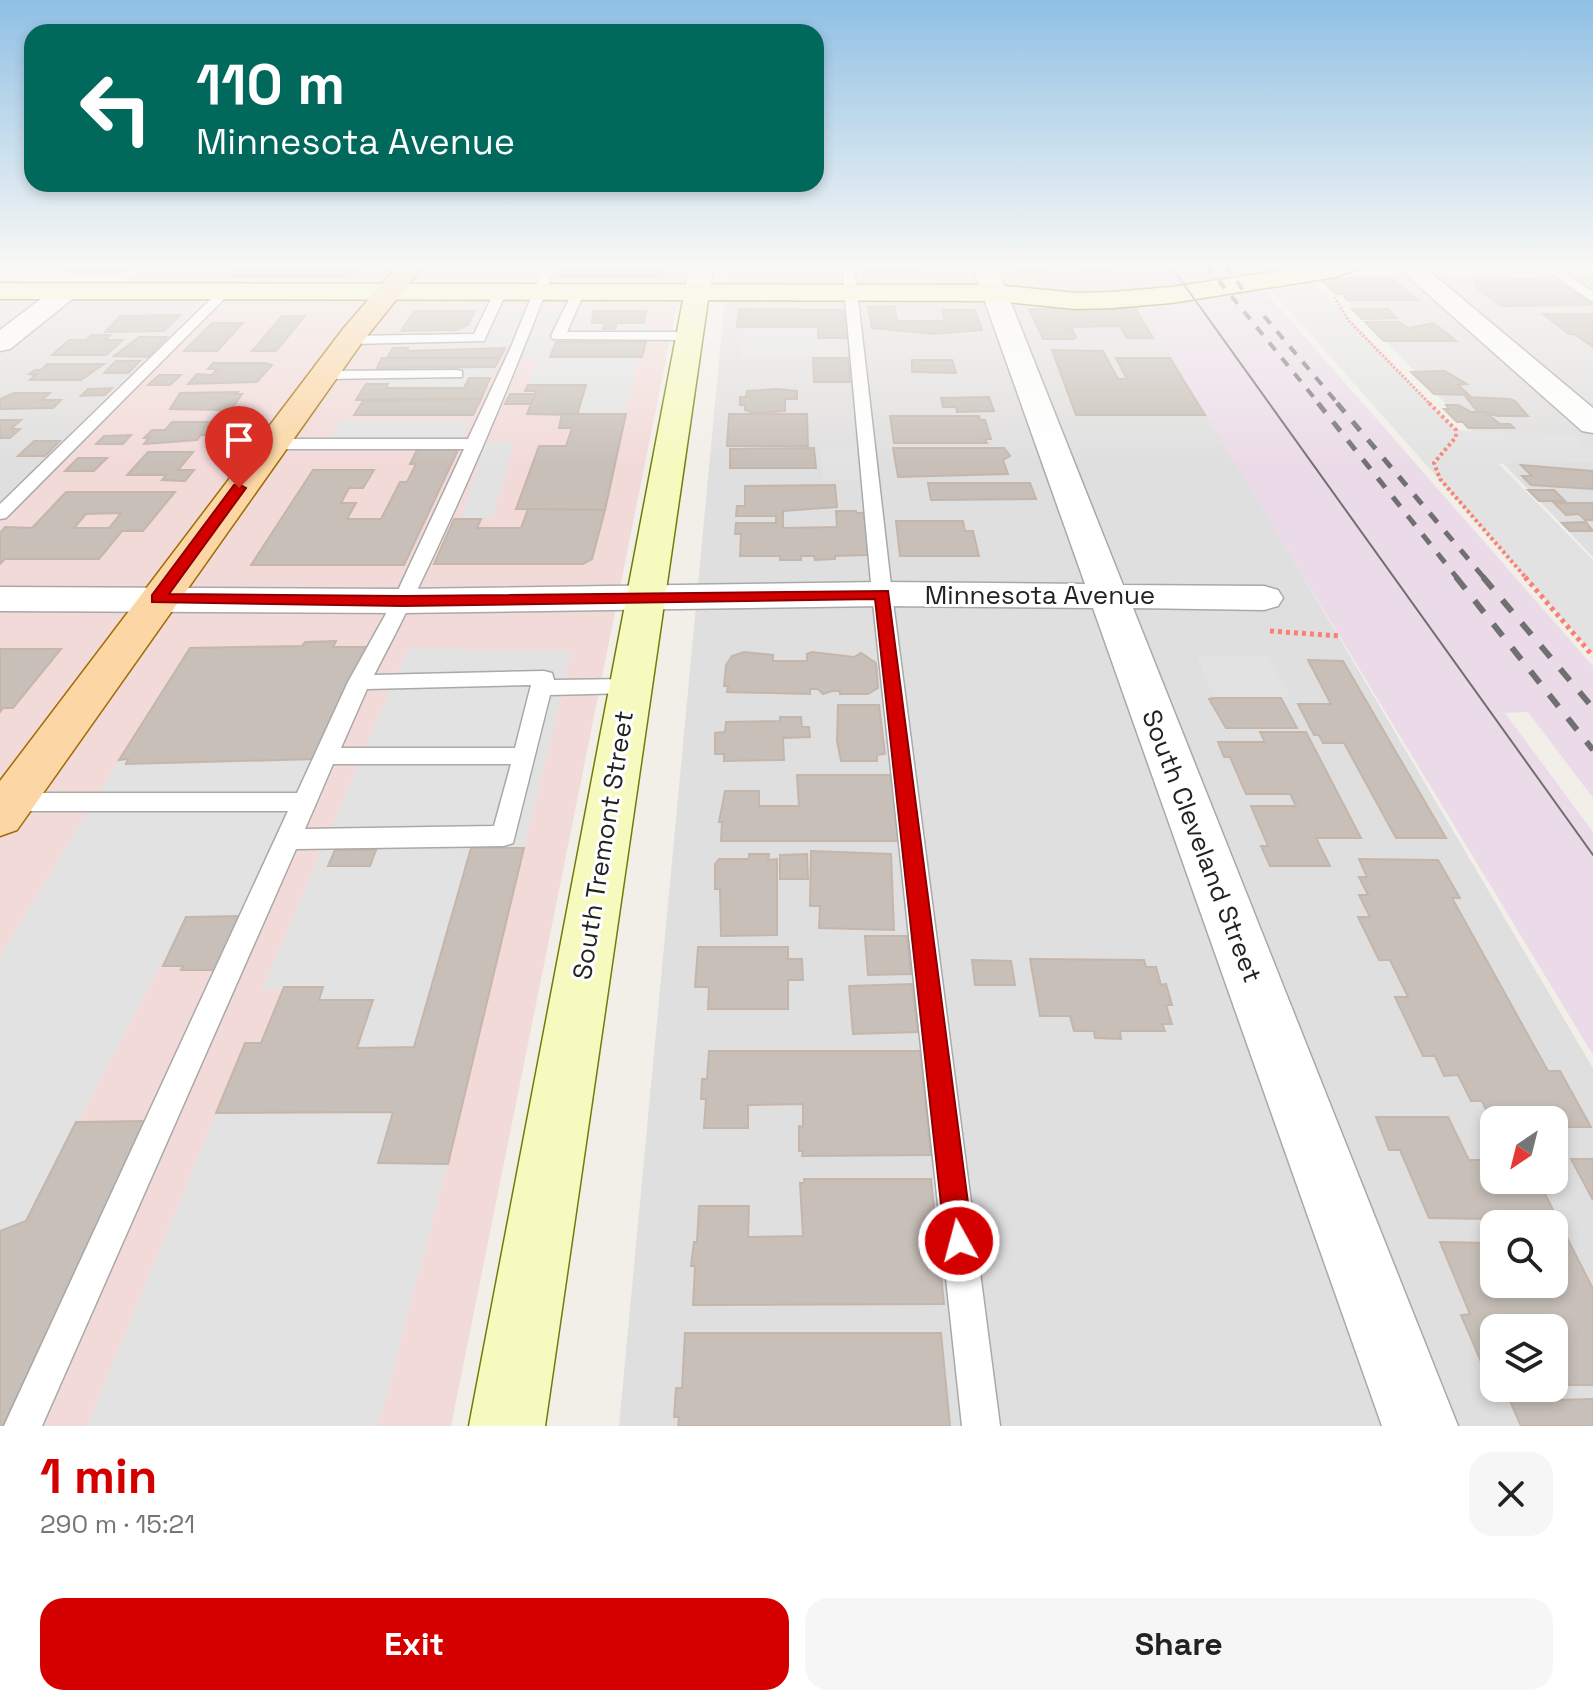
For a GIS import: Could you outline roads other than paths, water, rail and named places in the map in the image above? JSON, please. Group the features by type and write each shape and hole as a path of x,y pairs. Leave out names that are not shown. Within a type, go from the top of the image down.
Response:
{"main road":[{"path":"5,810 355,332"},
{"name":"South Tremont Street","path":"507,1426 690,332"}],"street":[{"name":"South Cleveland Street","path":"1014,332 1107,595 1420,1426"},
{"path":"1485,332 1593,424"},
{"name":"Minnesota Avenue","path":"0,599 403,601 882,594 1107,595 1264,615"}],"lane":[{"path":"0,514 185,332"},
{"path":"351,337 479,338 482,332"},
{"path":"540,332 540,336"},
{"path":"23,1426 359,682 403,601 472,444 544,332"},
{"path":"540,336 558,332"},
{"path":"854,332 882,594 981,1426"},
{"path":"323,375 457,374"},
{"path":"272,444 472,444"},
{"path":"289,839 504,836 544,678 359,682"},
{"path":"541,688 629,686"},
{"path":"326,756 523,756"},
{"path":"5,810 305,802"}],"tram line":[{"path":"1218,332 1593,855"}],"railway":[{"path":"1260,332 1320,405"},
{"path":"1277,332 1339,405"},
{"path":"1318,403 1458,579"},
{"path":"1337,403 1485,579"},
{"path":"1456,577 1593,750"},
{"path":"1483,577 1593,708"}]}
